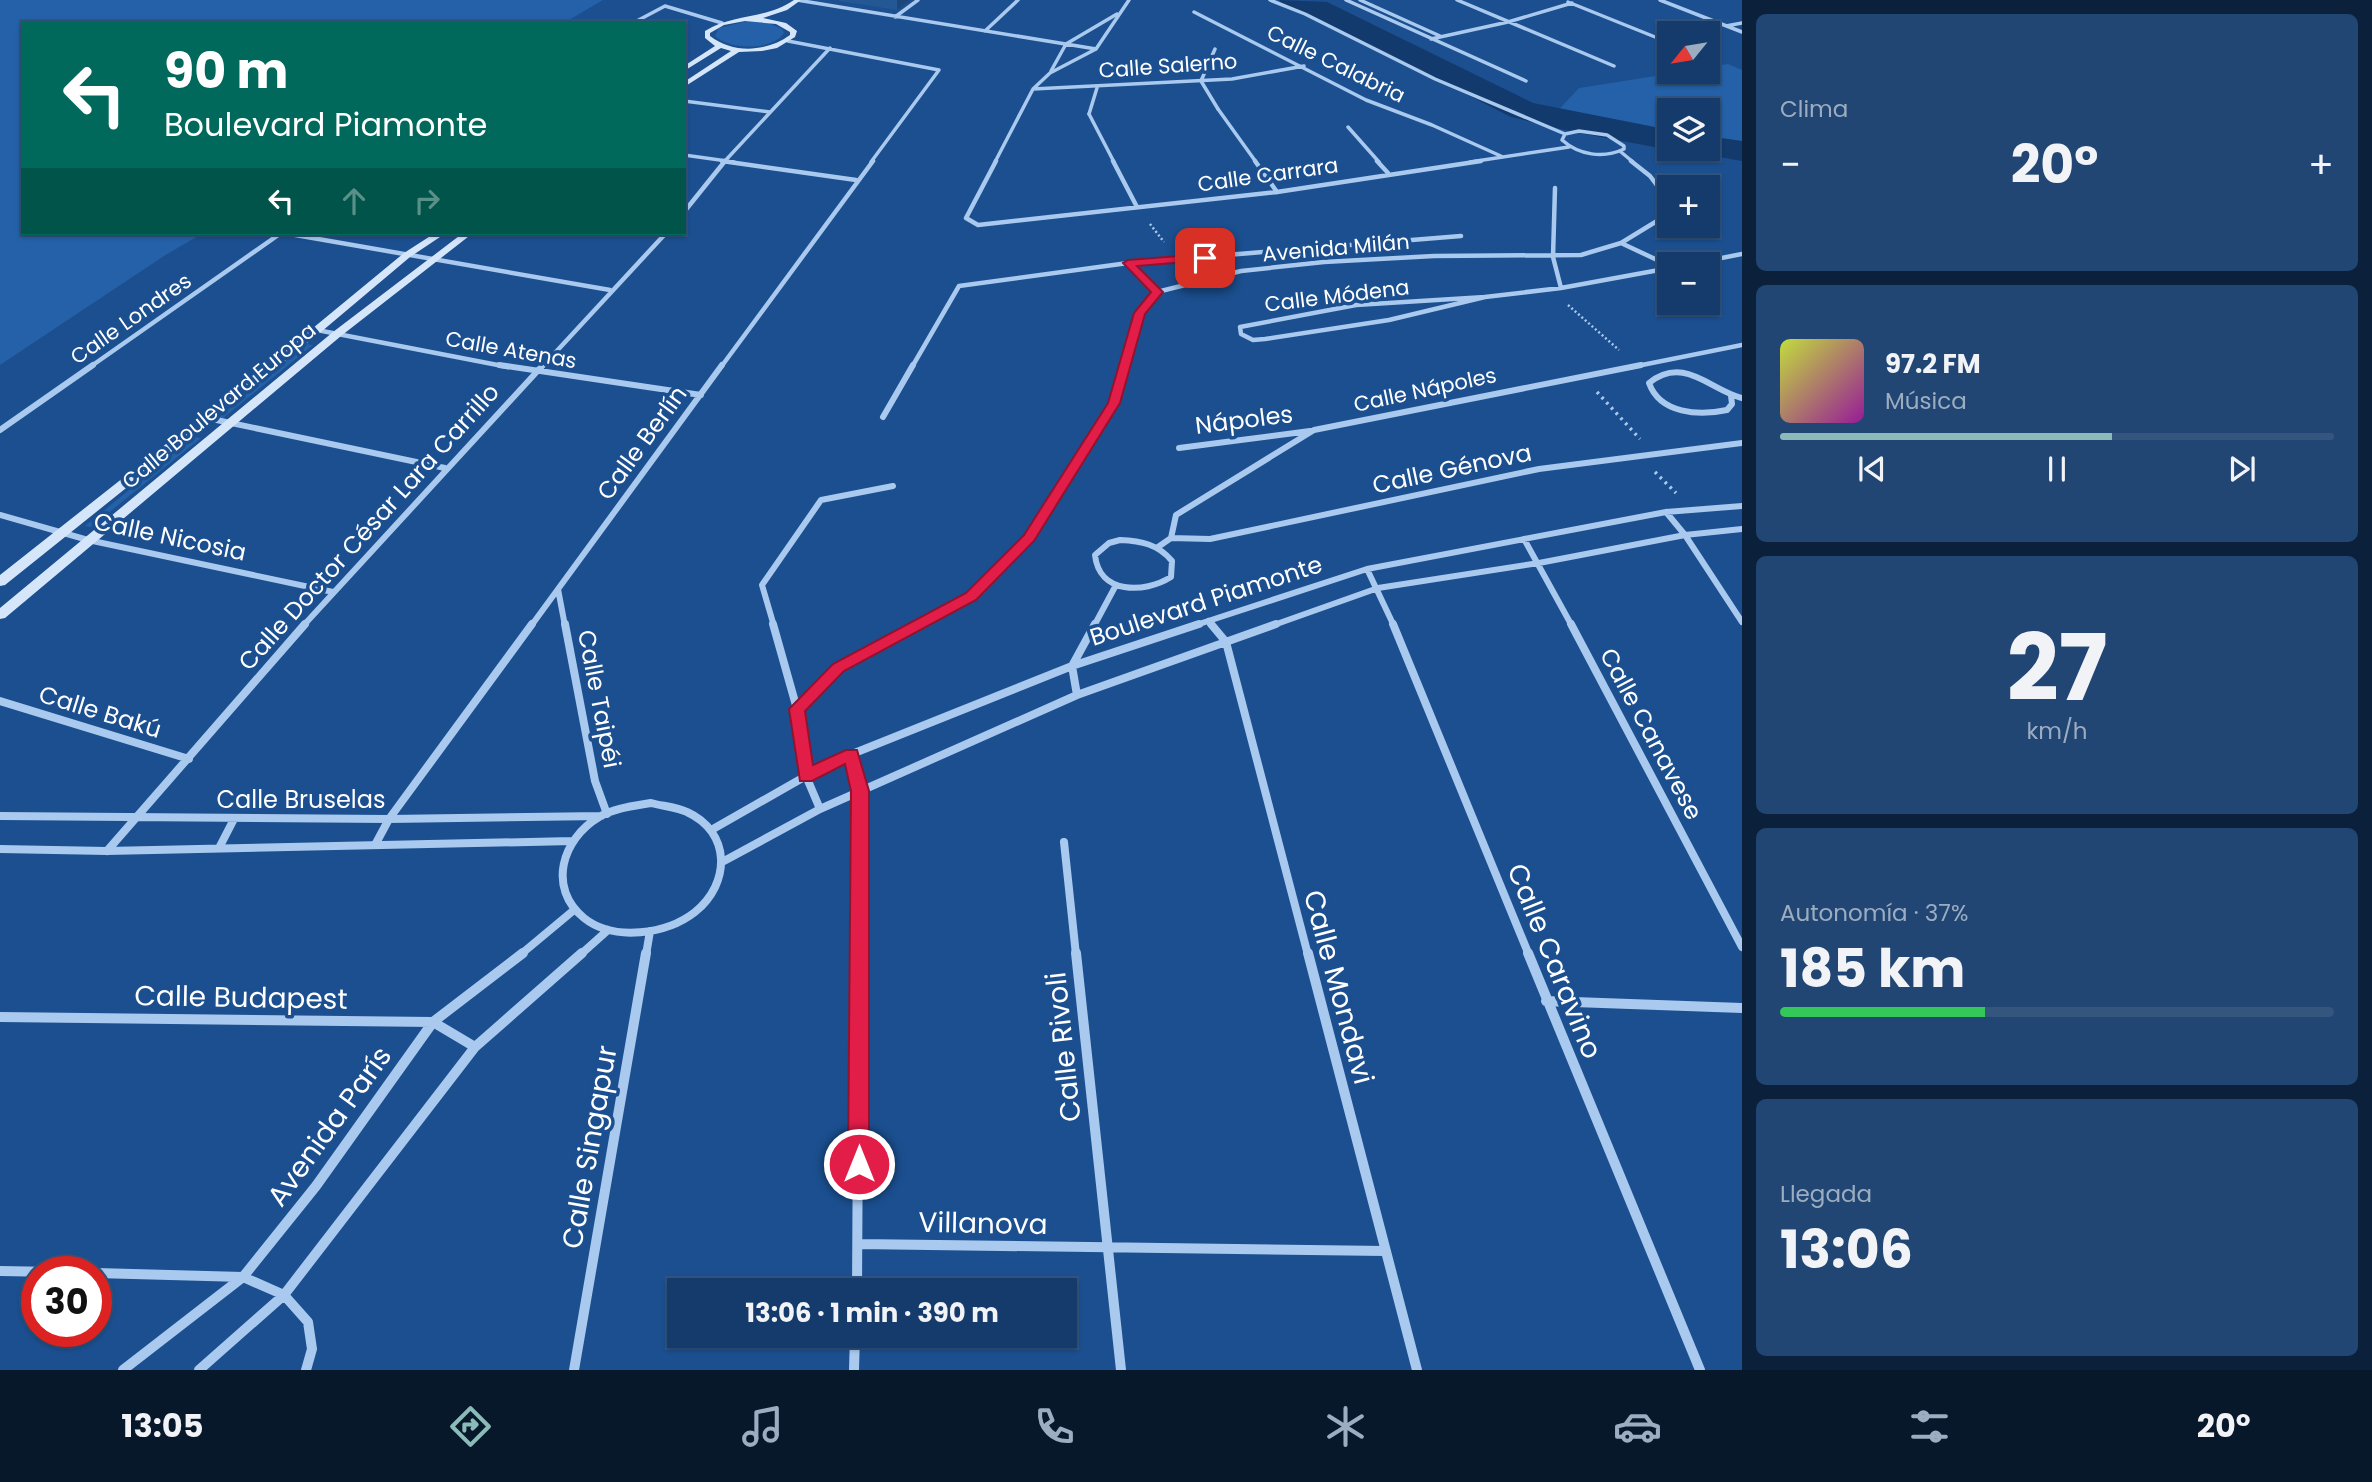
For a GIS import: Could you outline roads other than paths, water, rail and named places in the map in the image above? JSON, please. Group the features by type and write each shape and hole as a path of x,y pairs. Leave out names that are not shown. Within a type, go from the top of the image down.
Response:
{"main road":[{"path":"745,19 782,23 794,31 788,41 767,48 739,49 720,46 706,37 707,32 722,23 785,9 798,0"},
{"path":"782,23 785,9"},
{"path":"686,70 720,46"},
{"path":"686,84 739,49"},
{"path":"686,72 698,75"},
{"name":"Calle Boulevard Europa","path":"0,582 407,255 438,235"},
{"name":"Calle Boulevard Europa","path":"0,615 337,334 465,235"}],"street":[{"path":"798,0 1096,49"},
{"path":"895,17 918,0"},
{"path":"985,31 1018,0"},
{"path":"1033,89 1050,73 1096,49 1129,0"},
{"path":"1270,0 1305,14 1435,79 1565,134 1588,132 1607,135 1624,146 1620,152"},
{"path":"1346,0 1527,81"},
{"path":"1360,0 1441,37"},
{"path":"1457,0 1614,66"},
{"path":"1564,0 1657,38"},
{"path":"1660,0 1742,32"},
{"path":"1431,39 1508,22 1572,3"},
{"path":"637,21 665,6 722,23"},
{"name":"Calle Calabria","path":"1194,12 1366,100 1503,157"},
{"path":"1050,73 1066,44 1117,15"},
{"path":"1726,26 1742,23"},
{"path":"788,41 830,48"},
{"path":"686,210 725,161 830,48"},
{"name":"Calle Berlín","path":"375,845 389,819 939,70 935,67 830,48"},
{"path":"1215,49 1201,81 1277,192"},
{"name":"Calle Salerno","path":"1033,89 1097,88 1232,79 1304,66"},
{"path":"1097,88 1089,114 1137,207"},
{"name":"Calle Carrara","path":"1033,89 966,218 970,223 978,225 1277,192 1569,147 1597,154 1620,152"},
{"path":"686,101 769,112"},
{"path":"1348,127 1388,173"},
{"path":"1565,134 1562,140 1569,147"},
{"name":"Avenida Milán","path":"1157,292 1241,271 1324,262 1434,256 1553,257 1581,255 1621,243 1657,221 1665,196 1650,176 1620,152"},
{"path":"686,155 856,180"},
{"path":"1555,188 1553,257 1561,288"},
{"name":"Calle Londres","path":"0,430 279,235"},
{"path":"293,235 610,290"},
{"name":"Calle Doctor César Lara Carrillo","path":"107,851 445,468 664,235"},
{"path":"883,417 959,286 1128,263 1461,236"},
{"name":"Calle Módena","path":"1621,243 1657,261"},
{"path":"1316,249 1324,262"},
{"path":"1720,258 1742,254"},
{"path":"797,709 838,667 971,597 1029,538 1114,403 1140,313 1157,292 1128,263"},
{"name":"Calle Módena","path":"1485,297 1389,320 1265,339 1252,340 1241,334 1240,327 1356,305 1485,297 1561,288 1657,270"},
{"name":"Calle Atenas","path":"317,330 535,372 701,395"},
{"name":"Calle Nápoles","path":"1158,547 1171,538 1176,515 1314,430 1742,345"},
{"path":"1649,362 1665,373"},
{"path":"1731,396 1732,404 1727,410 1716,414 1685,411 1657,398 1650,390 1649,383 1665,373 1680,373 1703,379 1723,388 1731,396 1742,398"},
{"path":"207,418 445,468"},
{"name":"Nápoles","path":"1179,448 1314,430"},
{"name":"Calle Génova","path":"1171,538 1210,539 1539,469 1742,443"},
{"path":"820,809 806,776 797,709 762,585 821,500 893,486"},
{"name":"Boulevard Piamonte","path":"712,829 806,776 852,754 1072,666 1367,569 1666,512 1742,506"},
{"path":"1666,512 1685,535 1742,622"},
{"name":"Calle Nicosia","path":"0,515 89,540 333,592"},
{"name":"Boulevard Piamonte","path":"724,861 820,809 1077,695 1378,588 1539,563 1685,535 1742,529"},
{"name":"Calle Canavese","path":"1524,539 1742,947"},
{"path":"1120,540 1134,540 1158,547 1172,561 1171,577 1154,588 1128,589 1116,585 1097,572 1094,563 1100,548 1120,540"},
{"name":"Calle Caravino","path":"1367,569 1378,588 1700,1370"},
{"path":"1077,695 1072,666 1116,585"},
{"name":"Calle Taipéi","path":"558,589 604,815"},
{"name":"Calle Mondavi","path":"1208,621 1226,642 1417,1370"},
{"name":"Calle Bakú","path":"0,701 189,759"},
{"path":"852,754 860,791 857,1278"},
{"path":"651,803 675,806 696,815 712,829 721,844 724,861 720,880 702,905 674,924 650,931 608,930 589,922 574,910 564,894 560,876 563,858 572,841 585,827 604,815 625,807 651,803"},
{"name":"Calle Bruselas","path":"0,816 389,819 604,815"},
{"path":"219,848 234,819"},
{"name":"Calle Bruselas","path":"0,849 107,851 572,841"},
{"name":"Calle Rivoli","path":"1064,842 1121,1370"},
{"name":"Avenida París","path":"123,1370 243,1277 316,1186 433,1022 496,975 574,910"},
{"path":"199,1370 284,1295 475,1047 608,930"},
{"name":"Calle Singapur","path":"574,1370 650,931"},
{"path":"1546,1001 1742,1008"},
{"name":"Calle Budapest","path":"0,1017 433,1022"},
{"path":"433,1022 475,1047"},
{"name":"Villanova","path":"858,1244 1107,1247"},
{"path":"1107,1247 1385,1251"},
{"path":"0,1271 21,1271"},
{"path":"112,1273 243,1277 284,1295 308,1322 312,1349 306,1370"},
{"path":"854,1370 855,1348"}],"waterway":[{"path":"1292,0 1318,8 1522,110 1569,122 1657,138"},
{"path":"1720,148 1742,151"}]}
